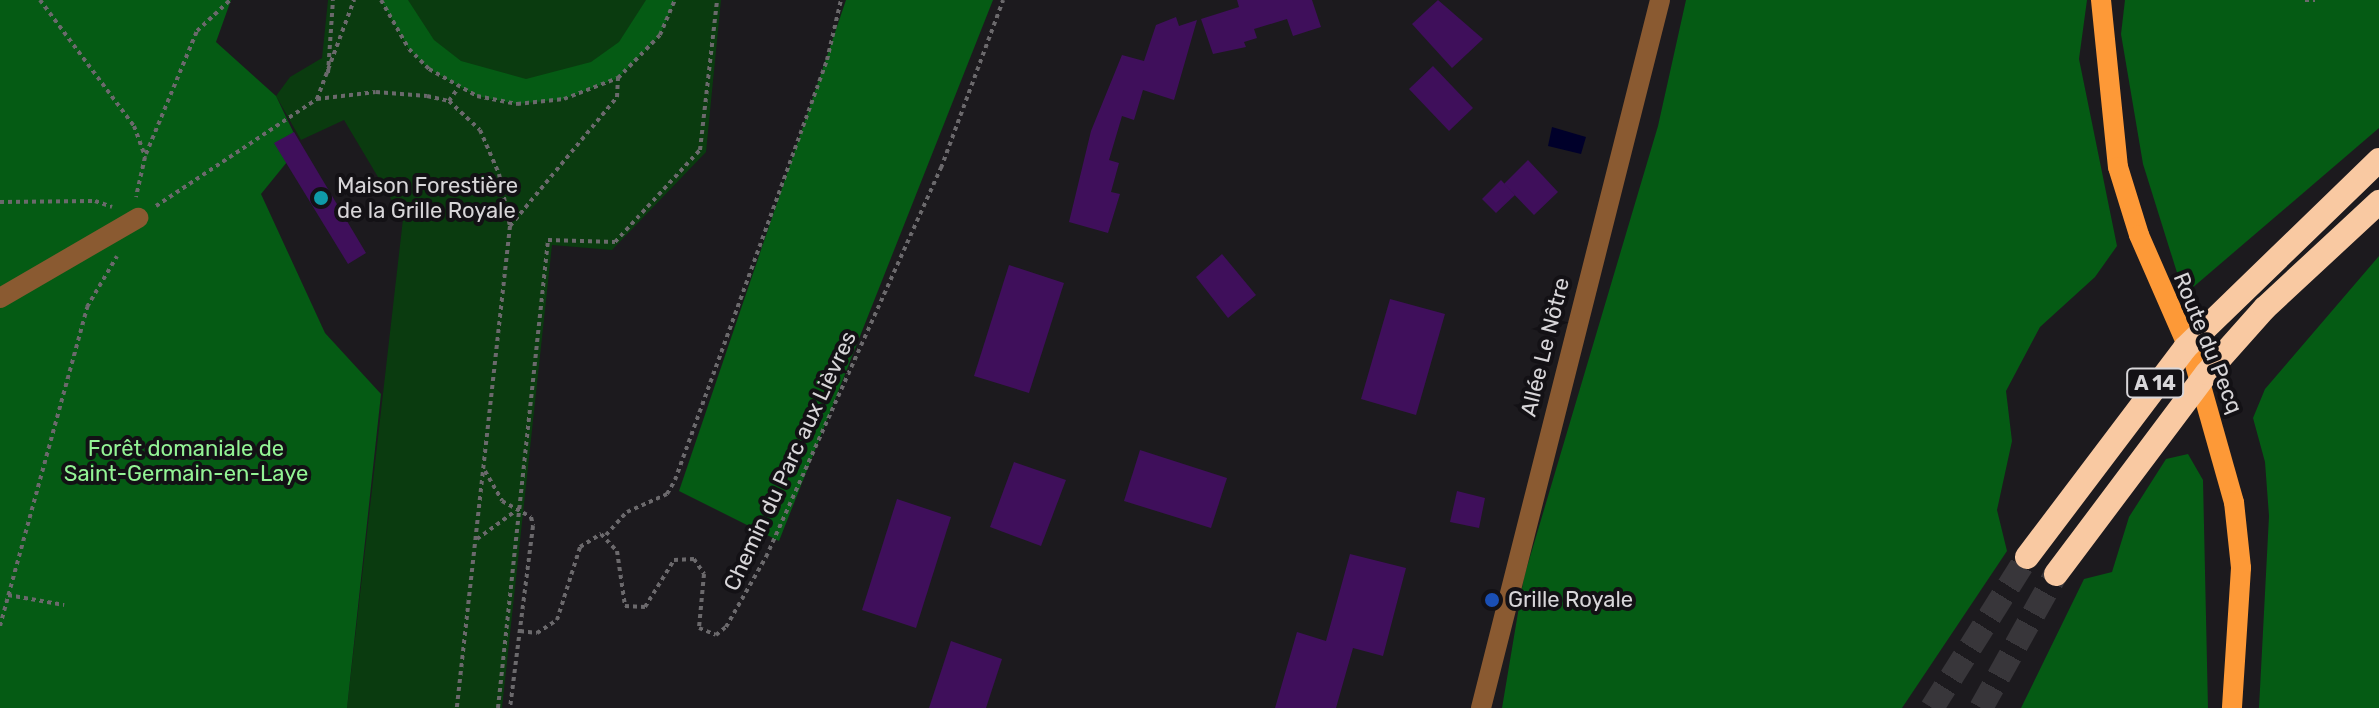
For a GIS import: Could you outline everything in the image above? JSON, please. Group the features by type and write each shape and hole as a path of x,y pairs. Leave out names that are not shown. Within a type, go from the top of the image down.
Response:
{"highway":[{"name":"A 14","path":"2027,557 2078,483 2240,289 2379,160"},
{"name":"A 14","path":"2056,574 2105,503 2265,308 2379,202"}],"main road":[{"name":"Route du Pecq","path":"2101,0 2118,167 2139,235 2194,361 2234,502 2241,568 2232,708"}],"street":[{"name":"Allée Le Nôtre","path":"1481,708 1660,0"},
{"path":"0,298 136,209"}],"path":[{"path":"40,0 97,70 145,157"},
{"path":"0,626 87,307 136,209 145,157 197,31 230,0"},
{"path":"328,74 333,0"},
{"path":"317,99 354,0"},
{"path":"381,0 409,49 458,88 497,101 542,103 618,78 660,35 675,0"},
{"path":"498,708 516,512 548,240 615,242 700,150 717,0"},
{"path":"520,631 537,633 557,620 580,547 606,536 627,512 667,494 675,480 827,60 841,0"},
{"name":"Chemin du Parc aux Lièvres","path":"606,536 617,551 625,606 645,607 674,560 694,559 704,574 699,628 716,635 726,627 766,557 941,168 1003,0"},
{"path":"2305,0 2315,0"},
{"path":"510,226 617,97 618,78"},
{"path":"449,101 458,88"},
{"path":"136,209 317,99 405,92 449,101 468,114 493,154 510,226 457,708"},
{"path":"0,202 95,201 117,209"},
{"path":"484,468 516,512 531,517 533,526 510,708"},
{"path":"476,541 516,512"},
{"path":"8,595 64,605"}],"green space":[{"name":"Forêt domaniale de Saint-Germain-en-Laye","path":"0,0 231,0 216,42 276,96 300,146 261,194 325,333 381,394 347,708 0,708"},
{"path":"328,0 721,0 706,152 612,250 552,245 502,708 347,708 403,219 344,120 301,140 276,96 290,77 322,58"},
{"path":"381,0 408,0 434,40 461,61 526,79 591,62 619,42 646,0 675,0 660,35 618,78 564,99 517,104 477,96 429,69 409,49"},
{"path":"846,0 993,0 779,541 679,491"},
{"path":"1686,0 2087,0 2079,59 2117,246 2095,277 2040,327 2006,391 2012,441 1997,510 2007,551 1902,708 1502,708 1524,577 1658,126"},
{"path":"2125,0 2379,0 2379,128 2184,295 2143,164 2121,34"},
{"path":"2379,256 2379,708 2259,708 2269,516 2265,462 2253,418 2265,389"},
{"path":"2188,454 2203,480 2208,708 2021,708 2084,579 2112,572 2129,517 2166,459"}],"water":[{"path":"1552,127 1586,137 1581,154 1548,146"}],"building":[{"path":"1237,0 1312,0 1321,27 1293,36 1287,19 1254,29 1257,38 1244,42 1246,47 1213,54 1201,19 1239,7"},
{"path":"1438,0 1483,39 1452,68 1412,24"},
{"path":"1176,17 1179,26 1197,20 1174,100 1143,90 1134,120 1122,116 1109,160 1119,163 1111,192 1120,194 1108,233 1069,222 1091,131 1122,55 1144,61 1156,25"},
{"path":"1433,66 1473,108 1449,131 1409,89"},
{"name":"Maison Forestière de la Grille Royale","path":"294,132 366,253 348,264 274,143"},
{"path":"1528,160 1558,192 1534,215 1504,184"},
{"path":"1501,180 1515,195 1496,213 1482,199"},
{"path":"1222,254 1256,295 1228,318 1196,277"},
{"path":"1009,265 1064,283 1029,393 974,376"},
{"path":"1390,299 1445,314 1416,415 1361,399"},
{"path":"1140,450 1227,478 1211,528 1124,501"},
{"path":"1014,462 1066,480 1041,546 990,527"},
{"path":"1457,491 1485,498 1479,528 1450,522"},
{"path":"897,499 951,517 916,628 862,610"},
{"path":"1350,554 1406,568 1383,656 1353,648 1336,708 1275,708 1297,632 1326,641"},
{"path":"951,641 1002,659 986,708 929,708"}],"tunnel":[{"path":"1932,708 2027,557"},
{"path":"1981,708 2056,574"}],"place":[{"name":"Maison Forestière de la Grille Royale","path":"321,198"},
{"name":"Grille Royale","path":"1492,600"}]}
